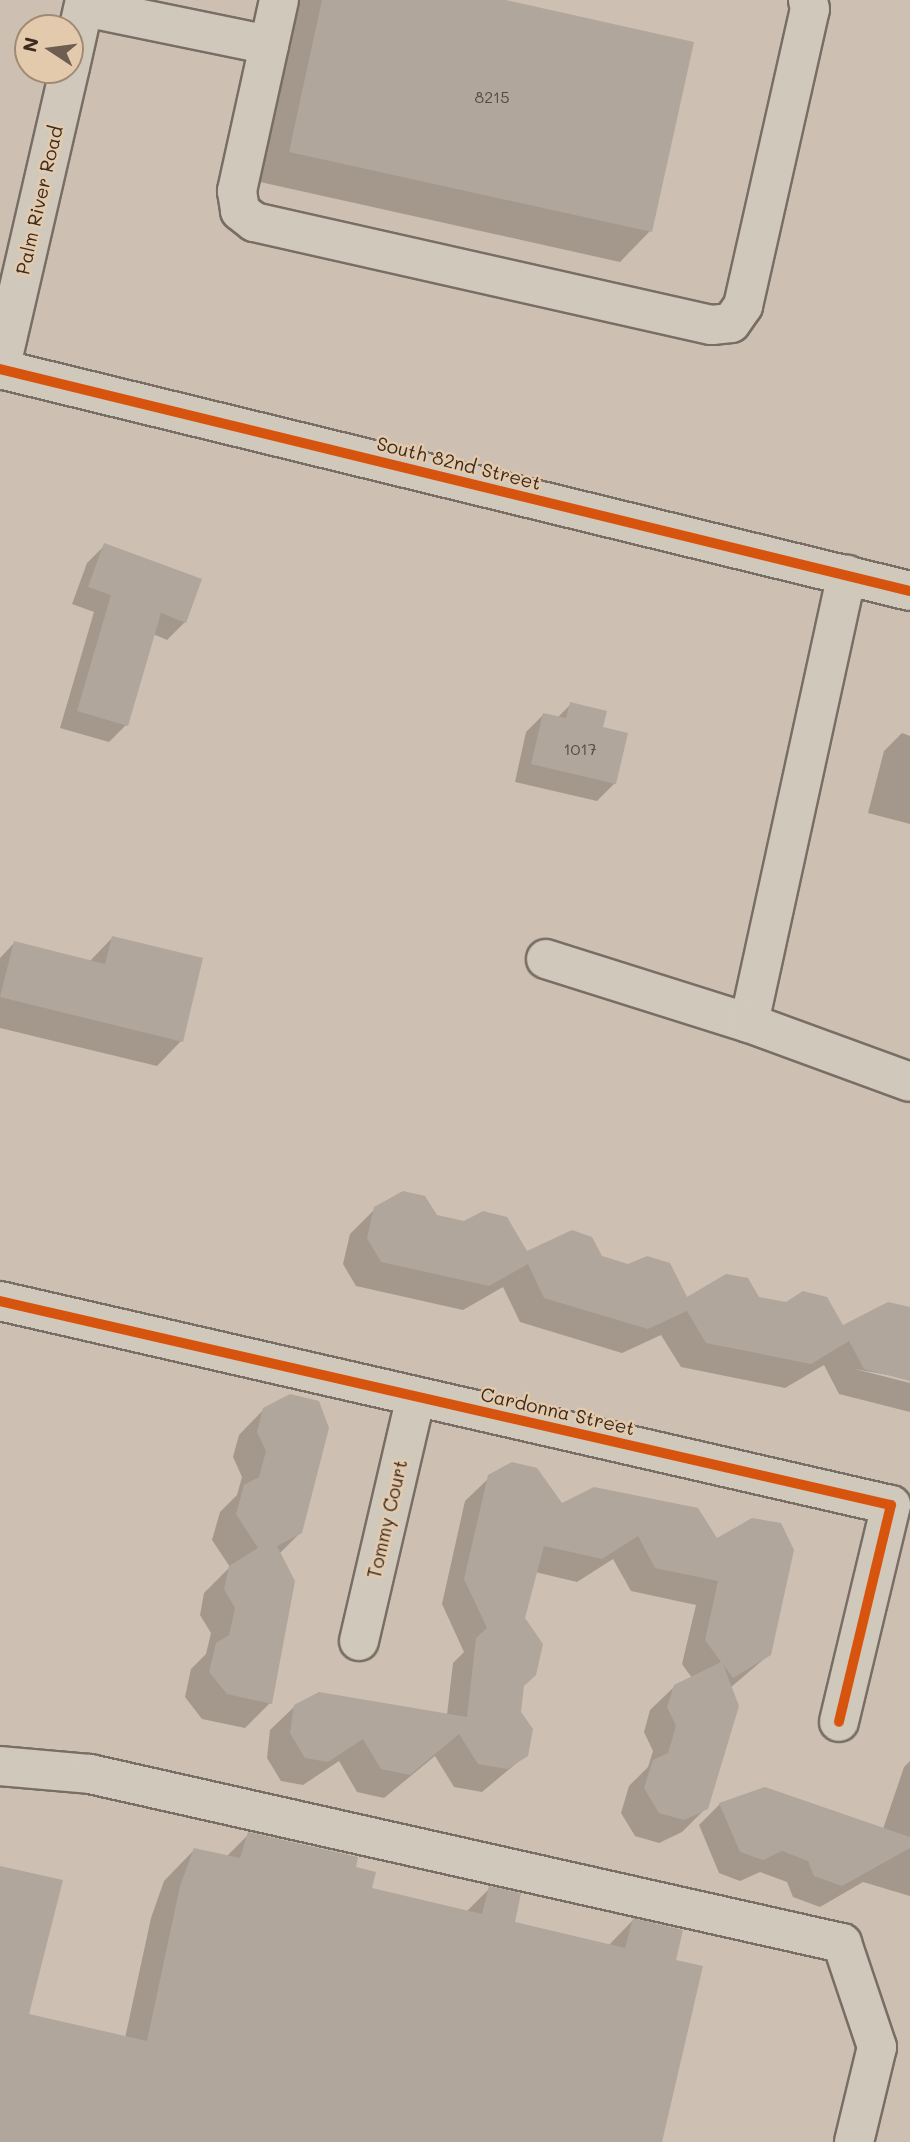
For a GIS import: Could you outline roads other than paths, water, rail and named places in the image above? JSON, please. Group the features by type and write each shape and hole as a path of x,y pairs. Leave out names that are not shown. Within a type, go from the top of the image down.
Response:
{"street":[{"path":"279,0 237,191 240,211 254,222 712,325 732,323 743,306 810,9 808,0"},
{"path":"85,3 270,45"},
{"name":"Palm River Road","path":"0,369 66,84"},
{"name":"South 82nd Street","path":"0,369 910,591"},
{"path":"749,1023 847,575"},
{"path":"546,959 749,1023 910,1082"},
{"name":"Cardonna Street","path":"0,1301 891,1505 839,1722"},
{"name":"Tommy Court","path":"359,1641 416,1397"},
{"path":"0,1766 90,1774 842,1943 877,2047 854,2142"}]}
